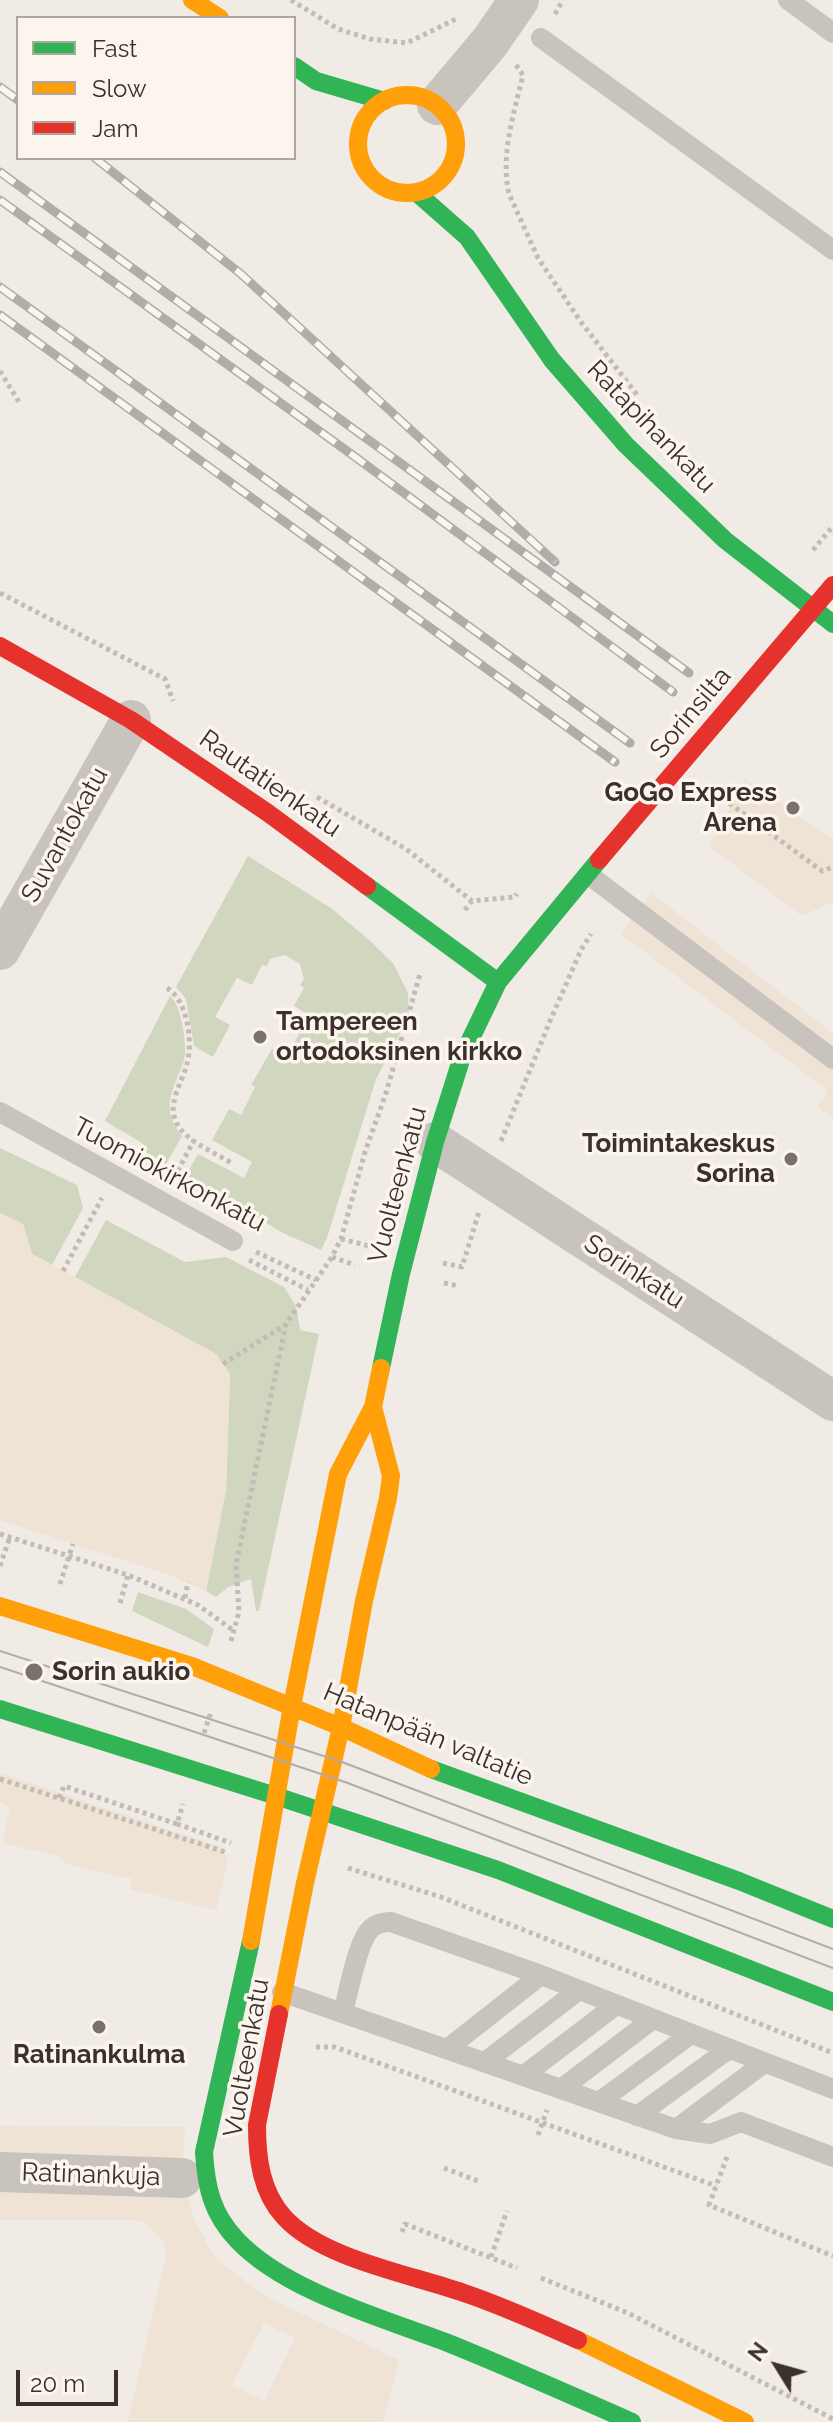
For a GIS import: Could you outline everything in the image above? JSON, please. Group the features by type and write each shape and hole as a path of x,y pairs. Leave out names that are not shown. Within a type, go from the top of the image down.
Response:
{"main road":[{"path":"192,0 217,16"},
{"path":"296,67 316,81 359,133"},
{"path":"316,81 384,101"},
{"path":"405,95 427,99 437,105 453,128 455,155 441,180 417,193 392,192 371,179 359,158 359,133 364,120 384,101 405,95"},
{"name":"Ratapihankatu","path":"450,168 466,235"},
{"name":"Ratapihankatu","path":"417,193 466,235 540,344 621,440 754,564 833,624"},
{"name":"Sorinsilta","path":"589,875 833,585"},
{"name":"Rautatienkatu","path":"0,646 131,720 268,813 498,982"},
{"name":"Vuolteenkatu","path":"589,875 498,982 462,1057 435,1142 401,1274 373,1407 338,1474 292,1706 244,1978 204,2152 206,2184 231,2237 292,2282 518,2371 632,2422"},
{"name":"Vuolteenkatu","path":"373,1407 391,1476 257,2125 257,2148 265,2188 289,2224 311,2240 337,2252 476,2297 552,2328 745,2422"},
{"name":"Hatanpään valtatie","path":"0,1606 221,1677 341,1727 426,1767 739,1881 833,1919"},
{"path":"0,1709 498,1870 833,2002"}],"street":[{"path":"437,105 490,42 519,0"},
{"name":"Suvantokatu","path":"0,950 131,720"},
{"name":"Sorinkatu","path":"435,1142 833,1401"},
{"name":"Ratinankuja","path":"0,2172 182,2178"}],"lane":[{"path":"788,0 833,33"},
{"path":"541,38 833,250"},
{"path":"589,875 833,1059"},
{"name":"Tuomiokirkonkatu","path":"0,1112 233,1241"},
{"path":"343,2013 364,1939 374,1926 391,1922 541,1975 833,2089"},
{"path":"447,2049 541,1975"},
{"path":"244,1978 676,2129 710,2134 741,2122 833,2157"},
{"path":"485,2062 579,1990"},
{"path":"523,2076 616,2005"},
{"path":"561,2089 653,2019"},
{"path":"599,2102 691,2034"},
{"path":"637,2116 729,2049"},
{"path":"676,2129 763,2064"}],"path":[{"path":"291,0 338,29 370,39 407,43 458,18"},
{"path":"490,42 515,62 523,75 506,146 509,194 538,258 581,322 639,398"},
{"path":"0,371 19,402"},
{"path":"706,786 822,871 833,867"},
{"path":"177,1824 239,1612 236,1564 286,1324 341,1239 422,969 472,901 515,897 525,886"},
{"path":"501,1143 581,950"},
{"path":"167,988 182,1006 189,1049 173,1110 178,1127 233,1164"},
{"path":"161,1202 194,1140"},
{"path":"63,1271 92,1215"},
{"path":"447,1264 462,1267 475,1224"},
{"path":"341,1239 361,1244"},
{"name":"Tuomiokirkonkatu","path":"233,1241 316,1280"},
{"path":"332,1257 355,1265"},
{"path":"444,1283 459,1286"},
{"path":"223,1364 286,1324"},
{"path":"0,1534 128,1575 185,1598 234,1631"},
{"path":"0,1566 10,1537"},
{"path":"60,1584 73,1544"},
{"path":"119,1604 128,1575"},
{"path":"185,1598 188,1582"},
{"path":"0,1779 231,1854"},
{"path":"59,1798 64,1786 243,1847"},
{"path":"347,1867 441,1897 833,2053"},
{"path":"316,2047 335,2047 716,2186 709,2205 833,2256"},
{"path":"538,2135 543,2122"},
{"path":"444,2168 478,2181"},
{"path":"491,2257 507,2211"}],"green space":[{"path":"248,856 331,908 368,939 393,963 408,993 409,1016 376,1079 321,1250 283,1233 186,1175 198,1154 244,1178 252,1162 212,1140 229,1109 241,1115 255,1087 251,1085 272,1049 287,1057 309,1015 294,1006 304,988 300,985 304,979 300,964 285,955 270,959 267,966 262,965 252,985 237,978 215,1017 230,1025 213,1057 194,1046 186,999 176,987"},
{"path":"170,996 180,1016 185,1055 170,1099 171,1116 182,1136 166,1164 147,1153 142,1143 105,1121"},
{"path":"0,1148 77,1185 83,1208 52,1265 32,1254 23,1224 0,1213"},
{"path":"106,1220 185,1262 226,1257 284,1287 296,1306 300,1330 319,1334 259,1611 256,1611 251,1579 228,1587 216,1597 206,1591 226,1490 230,1374 216,1354 75,1277"},
{"path":"138,1592 186,1609 214,1629 208,1647 132,1611"}],"shaded area":[{"path":"745,779 833,839 833,902 802,916 709,846"},
{"path":"651,893 833,1033 833,1118 817,1107 828,1091 621,934"},
{"name":"Sorin aukio","path":"0,1213 23,1224 32,1254 216,1354 230,1375 226,1490 206,1591 172,1576 0,1520"},
{"path":"0,1773 224,1848 228,1861 216,1910 130,1889 132,1879 66,1864 62,1857 2,1843 10,1806 0,1802"},
{"path":"0,2126 185,2127 182,2178 194,2218 212,2253 227,2268 269,2298 399,2360 383,2422 128,2422 166,2255 163,2240 144,2222 133,2220 0,2220","holes":["264,2323 295,2338 264,2401 232,2385"]}],"tram line":[{"path":"0,1651 342,1762 833,1949"},
{"path":"0,1667 345,1782 833,1968"}],"railway":[{"path":"0,87 16,99"},
{"path":"98,160 241,274 555,562"},
{"path":"0,172 689,673"},
{"path":"0,200 673,692"},
{"path":"0,287 630,743"},
{"path":"0,315 615,762"}],"traffic: fast":[{"path":"296,67 316,81 384,101"},
{"path":"417,193 467,237 552,360 626,445 725,540 833,624"},
{"path":"381,1368 435,1142 462,1057 498,982 599,860"},
{"path":"367,886 498,982"},
{"path":"0,1709 498,1870 833,2002"},
{"path":"431,1769 739,1881 833,1919"},
{"path":"251,1941 204,2152 212,2199 228,2230 257,2258 307,2288 471,2352 632,2422"}],"traffic: slow":[{"path":"192,0 217,16"},
{"path":"407,95 426,99 442,109 452,125 456,144 452,163 442,179 426,189 407,193 388,189 372,179 362,163 358,144 362,125 372,109 388,99 407,95"},
{"path":"251,1941 292,1706 338,1474 373,1407 381,1368"},
{"path":"279,2014 388,1498 391,1476 373,1407"},
{"path":"0,1606 192,1666 341,1727 431,1769"},
{"path":"578,2340 745,2422"}],"traffic: jam":[{"path":"599,860 833,585"},
{"path":"0,646 131,720 268,813 367,886"},
{"path":"279,2014 257,2137 265,2186 284,2217 300,2232 343,2254 479,2298 578,2340"}],"place":[{"name":"GoGo Express Arena","path":"793,808"},
{"name":"Tampereen ortodoksinen kirkko","path":"260,1037"},
{"name":"Toimintakeskus Sorina","path":"791,1159"},
{"name":"Sorin aukio","path":"34,1672"},
{"name":"Ratinankulma","path":"99,2027"}]}
